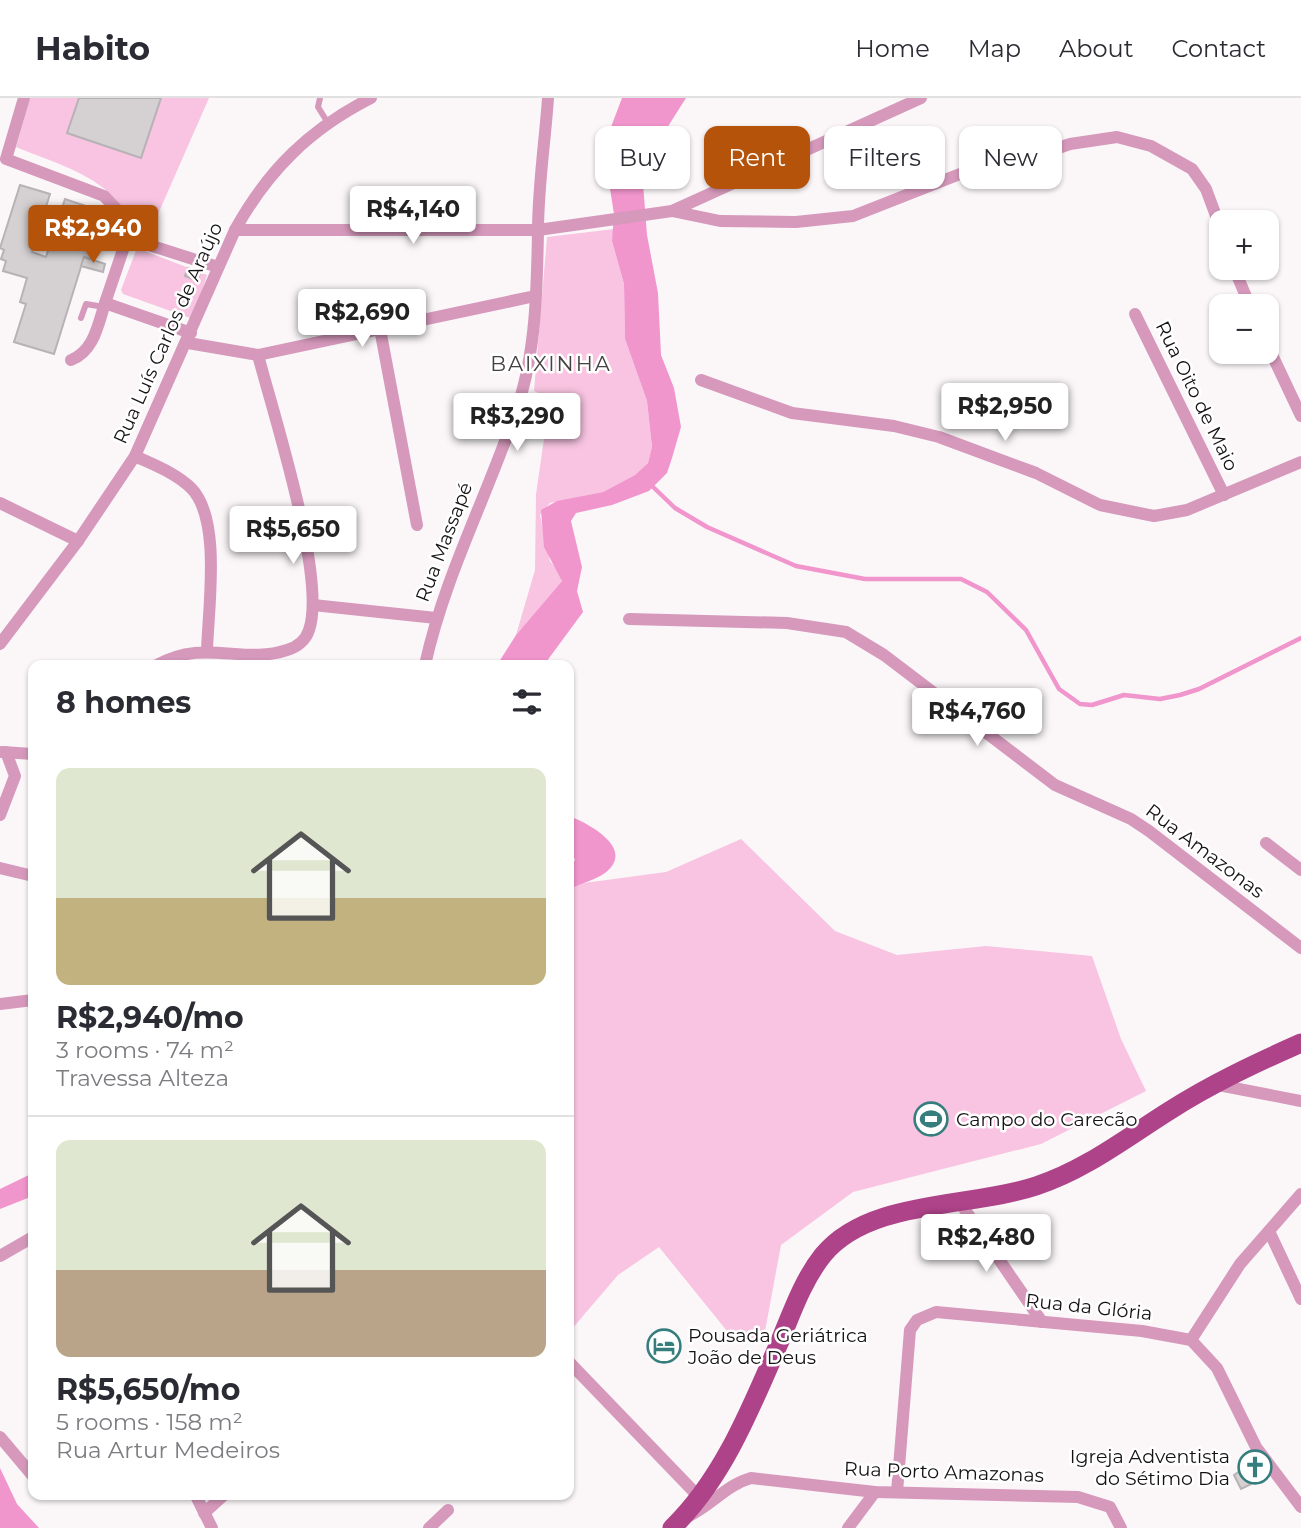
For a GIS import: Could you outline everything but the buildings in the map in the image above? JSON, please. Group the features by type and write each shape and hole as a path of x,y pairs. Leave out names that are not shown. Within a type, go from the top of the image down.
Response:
{"main road":[{"path":"676,1524 699,1497 756,1396 807,1278 823,1255 843,1237 868,1223 904,1212 1009,1195 1076,1171 1212,1084 1301,1042"}],"street":[{"path":"24,98 6,159 104,196 124,217 127,238 93,341 82,356 72,360"},
{"name":"Rua Luís Carlos de Araújo","path":"0,644 78,541 135,456 235,230 271,174 307,137 371,98"},
{"name":"Rua Massapé","path":"426,660 436,618 518,405 527,371 535,296 548,98"},
{"path":"666,213 922,98"},
{"path":"235,230 538,230 666,213 730,221 796,222 853,216 984,164 1116,137 1151,146 1192,169 1198,176 1213,210"},
{"path":"127,238 218,267"},
{"path":"104,305 189,338 258,355 535,296"},
{"name":"Rua Oito de Maio","path":"1135,314 1224,495"},
{"path":"380,329 417,525"},
{"path":"165,660 172,656 207,651 272,659 305,639 310,629 313,605 305,539 258,355"},
{"path":"1276,364 1301,416"},
{"path":"701,380 792,413 894,426 939,437 1036,474 1100,505 1154,516 1224,495 1301,462"},
{"path":"135,456 183,481 200,499 206,510 209,540 207,651"},
{"path":"0,503 78,541"},
{"path":"313,605 436,618"},
{"name":"Rua Amazonas","path":"629,619 787,624 846,632 884,655 1055,785 1149,831 1301,948"},
{"path":"3,752 28,754"},
{"path":"0,815 15,776 3,752"},
{"path":"1266,844 1301,870"},
{"path":"0,869 28,875"},
{"path":"0,1004 28,1001"},
{"path":"1212,1084 1301,1101"},
{"path":"1301,1195 1222,1290 1191,1340 1217,1368 1256,1447 1301,1507"},
{"path":"961,1204 1042,1322"},
{"path":"1269,1231 1301,1299"},
{"path":"0,1256 28,1240"},
{"name":"Rua da Glória","path":"897,1492 910,1330 917,1320 936,1312 1142,1331 1191,1340"},
{"path":"574,1367 699,1497"},
{"path":"0,1437 28,1470"},
{"name":"Rua Porto Amazonas","path":"676,1524 704,1509 732,1485 751,1478 875,1492 1006,1493 1086,1499 1110,1507 1121,1528"},
{"path":"848,1528 875,1492"},
{"path":"198,1500 212,1528"},
{"path":"204,1513 218,1500"},
{"path":"429,1528 448,1510"}],"lane":[{"path":"320,98 318,107 328,123"},
{"path":"81,318 87,303 104,305"}],"shaded area":[{"path":"30,98 209,98 151,230 137,223 108,192 92,180 61,164 16,147"},
{"path":"622,98 686,98 668,126 611,126"},
{"path":"610,189 643,189 647,235 658,293 661,355 674,388 681,427 667,473 649,491 612,505 576,513 571,521 582,567 577,591 583,612 548,660 500,660 516,635 562,581 544,547 541,510 557,501 603,492 635,475 648,463 652,447 647,401 625,339 624,284 612,241 614,214"},
{"path":"614,229 612,241 624,284 625,339 647,401 652,448 648,463 635,475 603,492 550,503 540,515 550,561 562,581 516,635 535,570 536,494 550,398 534,391 547,237"},
{"path":"137,248 207,275 193,319 123,294 121,290"},
{"path":"574,818 606,838 616,855 613,864 605,873 574,887"},
{"path":"741,839 835,931 897,955 986,946 1092,956 1121,1039 1146,1091 1041,1144 853,1192 781,1245 763,1342 727,1331 659,1247 618,1275 574,1326 574,884 666,872"},
{"path":"28,1175 28,1198 0,1209 0,1189"},
{"path":"0,1468 17,1504 39,1528 9,1528 0,1513"}],"waterway":[{"path":"651,485 675,508 707,527 796,566 865,579 961,579 987,592 1026,630 1059,689 1080,704 1092,705 1124,695 1160,699 1180,695 1199,689 1301,638"},
{"path":"0,1515 9,1528"}],"place":[{"name":"Campo do Carecão","path":"931,1119"},
{"name":"Pousada Geriátrica João de Deus","path":"664,1346"},
{"name":"Igreja Adventista do Sétimo Dia","path":"1255,1467"}],"district":[{"name":"BAIXINHA","path":"551,363"}]}
